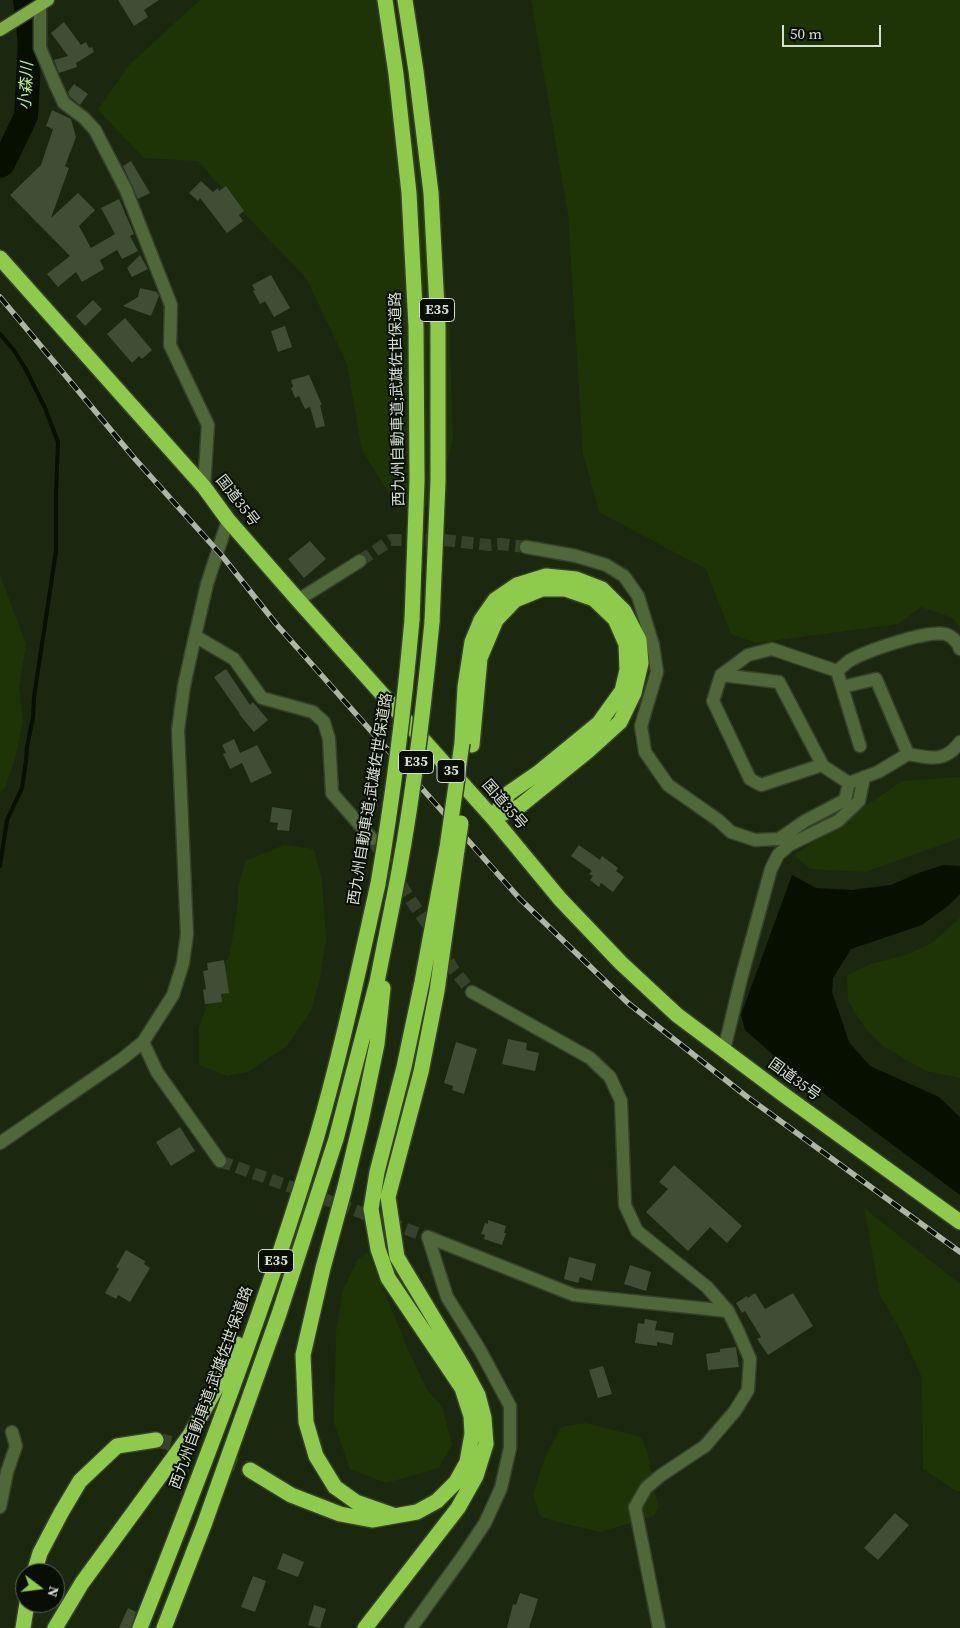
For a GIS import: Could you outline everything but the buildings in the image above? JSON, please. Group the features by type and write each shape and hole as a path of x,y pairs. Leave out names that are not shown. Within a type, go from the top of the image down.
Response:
{"highway":[{"name":"西九州自動車道;武雄佐世保道路","path":"140,1628 184,1516 254,1326 317,1135 378,884 394,789 412,620 417,481 416,328 409,193 396,74 385,0"},
{"name":"E35","path":"164,1628 204,1525 279,1314 336,1139 377,982 404,850 424,706 432,622 438,481 438,327 431,193 416,71 404,0"},
{"name":"国道35号","path":"0,258 204,487 228,520 298,600 494,818 560,899 621,963 677,1015 960,1222"},
{"path":"365,1628 458,1508 476,1476 486,1444 484,1418 478,1395 396,1257 388,1197 421,1072 438,991 452,849 467,745 465,687 472,642 481,620 496,600 517,585 546,576 576,579 602,589 624,611 638,640 641,663 634,693 620,722 588,751 520,806 494,818"},
{"path":"250,1470 291,1495 340,1514 372,1520 417,1512 437,1501 456,1482 467,1462 472,1434 471,1416 462,1388 388,1278 378,1249 371,1209 377,1172 404,1067 452,849"},
{"path":"393,902 377,1044 346,1188 323,1268 303,1355 306,1422 316,1456 336,1487 356,1502 394,1516"},
{"path":"55,1628 82,1583 190,1435 226,1372 295,1205"},
{"path":"37,1563 40,1553 80,1481 117,1446 156,1440"},
{"path":"23,1628 25,1613"}],"main road":[{"path":"1,28 41,4"}],"street":[{"path":"41,4 40,48 56,86 64,103 84,118 95,130 126,190 171,304 170,345 208,425 204,487"},
{"path":"0,1142 122,1059 142,1042 173,995 183,963 187,934 178,730 184,686 207,584 228,520"},
{"path":"526,547 576,556 606,565 624,576 638,596 646,616 657,672 642,726 645,752 668,785 718,820 731,832 756,840 778,839 805,821 845,800 849,783"},
{"path":"298,600 360,561"},
{"path":"837,671 850,660 893,643 933,633 946,634 956,640 960,649"},
{"path":"195,636 234,659 262,698 313,712 324,722 329,739 332,794 372,839"},
{"path":"822,765 761,785 750,779 713,701 721,675 748,655 772,648 837,671"},
{"path":"837,671 860,746"},
{"path":"721,675 779,682 822,765 849,783"},
{"path":"842,688 876,679 908,754"},
{"path":"849,783 878,772 908,754 931,758 943,757 954,751 960,742"},
{"path":"724,1050 740,979 771,869 778,855 789,844 838,821 859,801 864,777"},
{"path":"472,992 590,1058 610,1078 621,1101 625,1205 637,1231 707,1288 728,1312 750,1359 748,1390 736,1411 704,1446 660,1476 646,1488 635,1507 659,1628"},
{"path":"142,1042 157,1072 220,1161"},
{"path":"411,1628 464,1556 485,1523 501,1488 510,1448 510,1406 480,1350 447,1297 428,1237 574,1295 728,1312"},
{"path":"0,1506 7,1472 16,1446 12,1432"}],"green space":[{"path":"200,0 389,0 398,27 449,309 453,439 438,494 420,512 396,505 362,450 347,364 306,278 243,212 198,161 144,158 98,110 128,66"},
{"path":"531,0 960,0 960,629 953,618 921,607 898,624 756,643 731,634 706,569 599,512 583,453 568,214"},
{"path":"0,575 26,644 19,688 23,721 15,758 5,788 0,794"},
{"path":"960,777 960,838 865,872 810,869 794,855 902,781"},
{"path":"284,845 314,849 322,880 326,939 320,978 311,1011 287,1046 248,1072 227,1076 199,1065 199,1027 214,986 230,953 239,884 245,861"},
{"path":"960,918 960,1078 926,1071 884,1047 865,1028 848,1001 847,975 871,964 906,955 932,943"},
{"path":"864,1208 960,1284 960,1491 956,1491 923,1469 922,1378 902,1333 880,1295"},
{"path":"368,1252 427,1390 442,1406 452,1444 439,1468 386,1483 350,1469 334,1423 336,1332 343,1290 358,1259"},
{"path":"585,1423 641,1437 647,1451 658,1508 654,1516 600,1532 540,1516 533,1494 545,1458 561,1427"}],"shaded area":[{"path":"944,865 960,866 960,894 949,905 922,925 851,949 833,978 832,992 849,1042 870,1066 939,1097 960,1117 960,1195 779,1060 745,1030 741,1015 792,875 816,888 852,890 891,885 921,872"}],"waterway":[{"name":"小森川","path":"0,166 3,164 26,116 30,42 25,0"},
{"path":"0,334 13,349 25,368 45,408 58,442 56,551 22,788 7,820 0,866"}],"tunnel":[{"path":"360,561 391,540 443,540 526,547"},
{"path":"372,839 434,934 453,969 472,992"},
{"path":"220,1161 428,1237"},
{"path":"156,1440 195,1449 250,1470"}],"railway":[{"path":"0,297 135,459 223,557 277,625 520,899 628,1003 746,1096 960,1252"}]}
